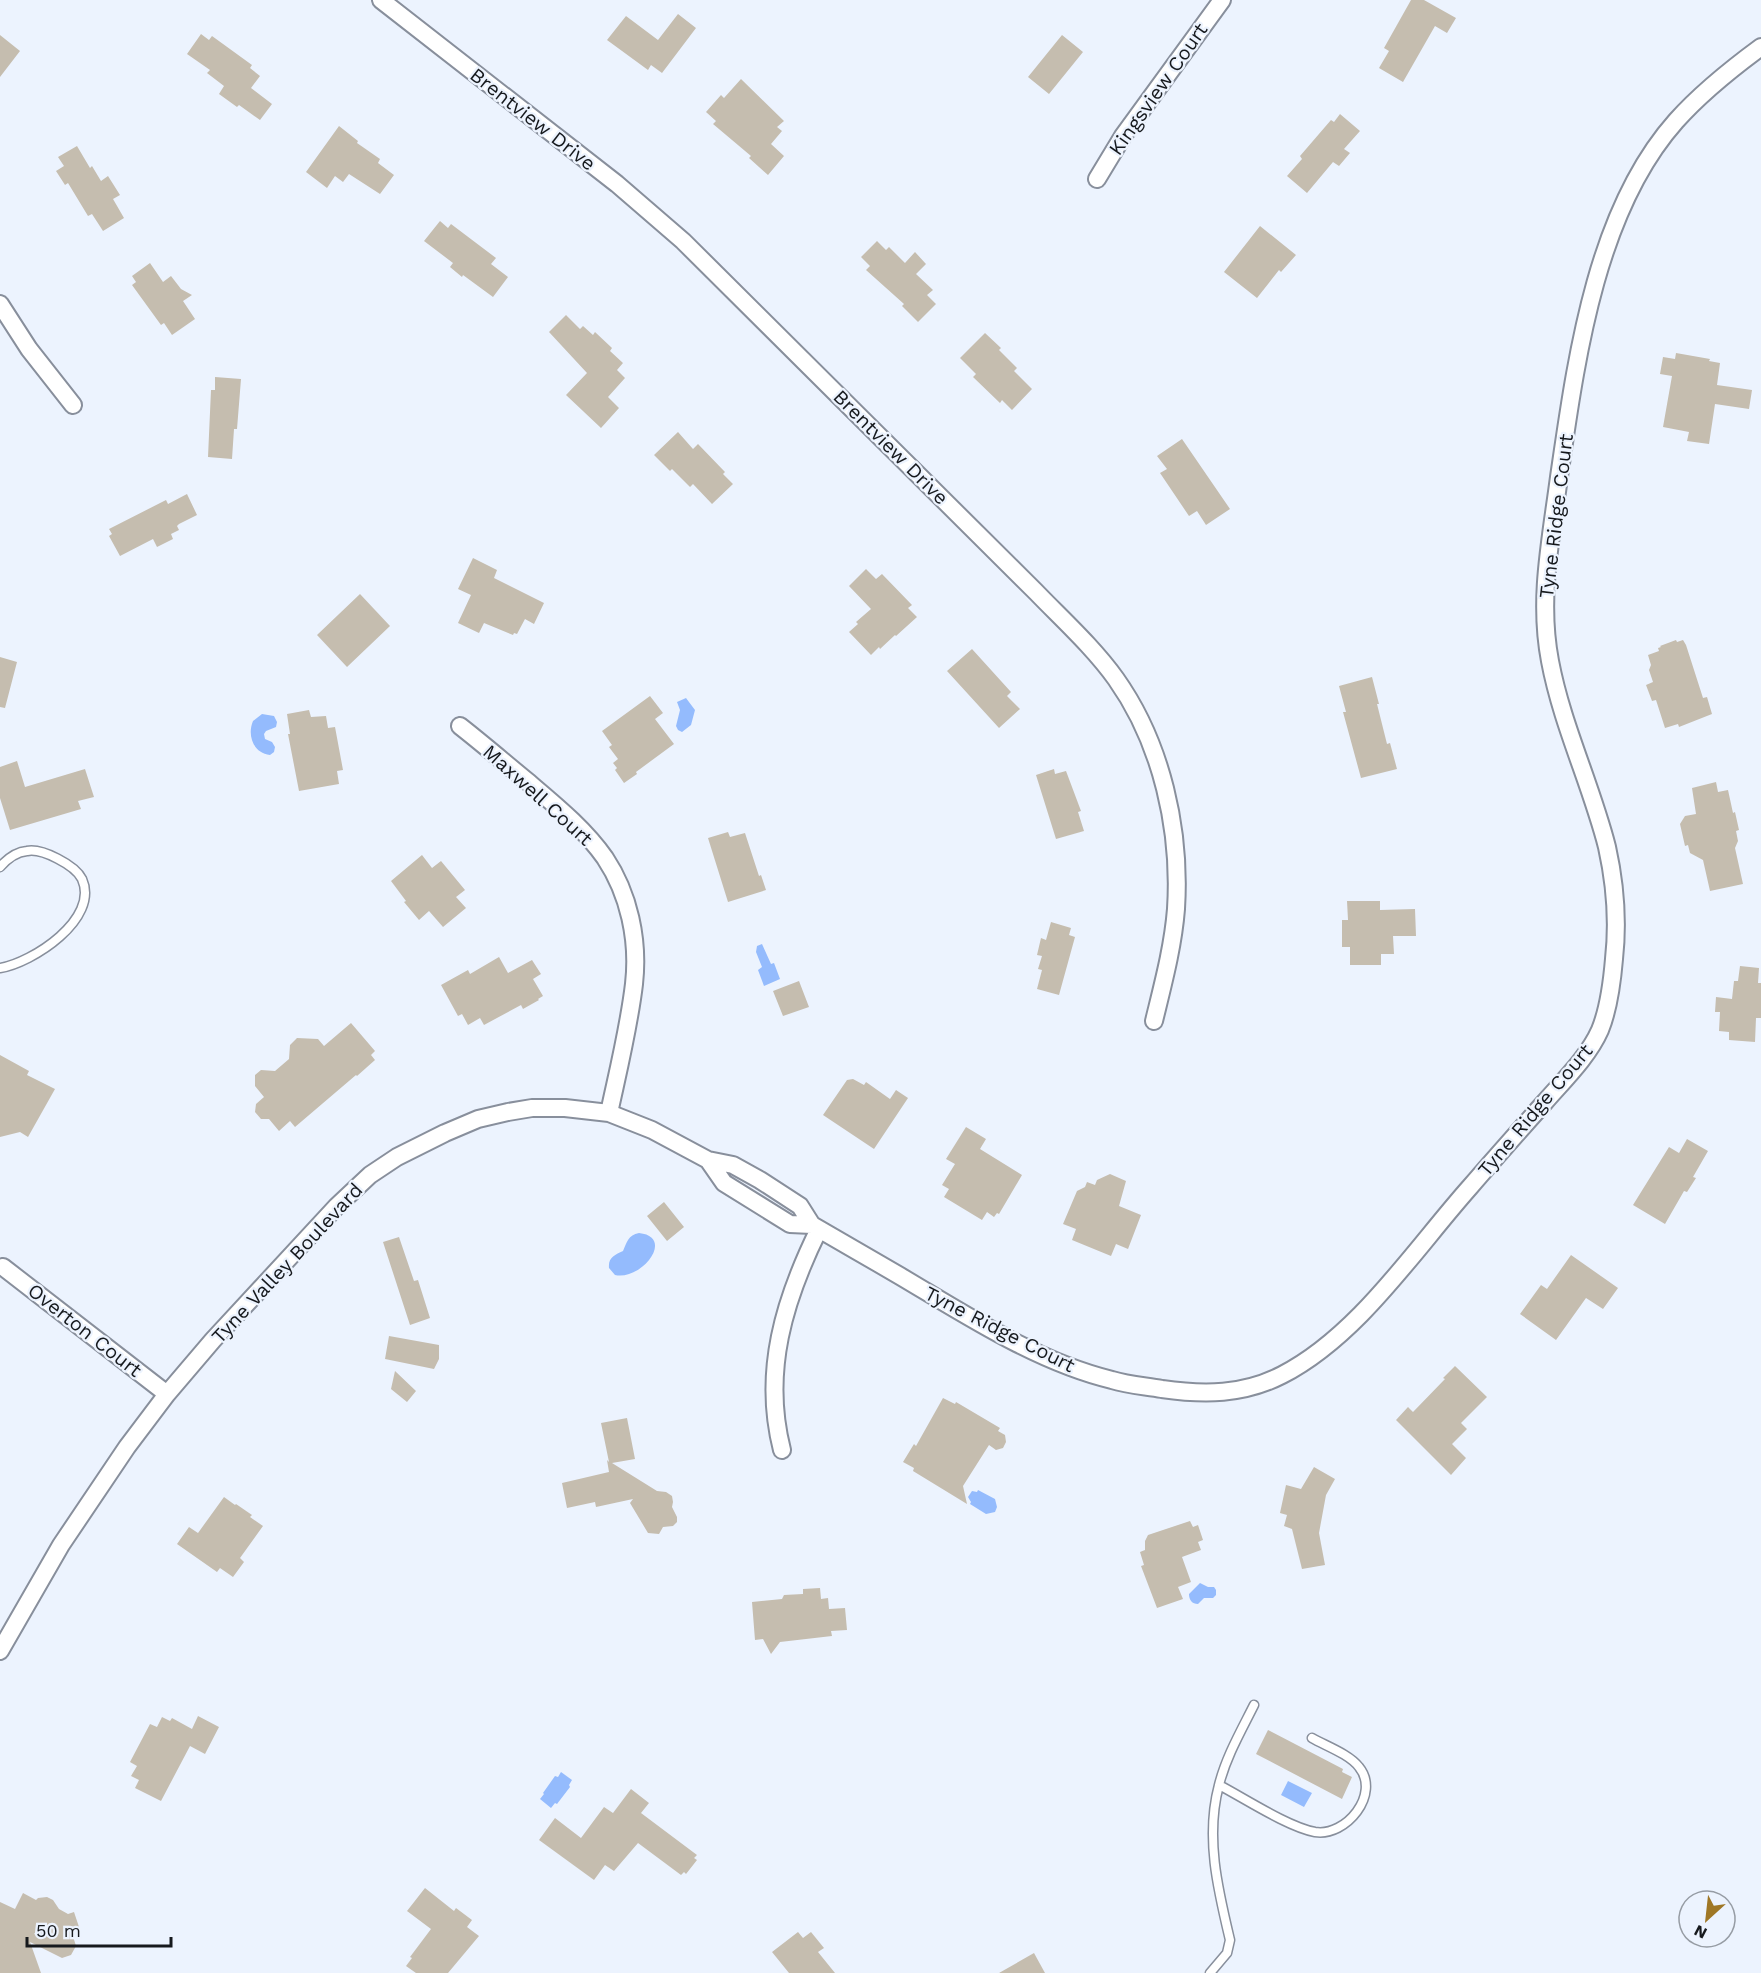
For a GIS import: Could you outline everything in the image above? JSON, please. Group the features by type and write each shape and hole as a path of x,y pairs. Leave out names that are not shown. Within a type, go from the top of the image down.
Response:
{"street":[{"name":"Brentview Drive","path":"381,0 617,184 690,247 1036,592 1082,639 1114,677 1132,706 1152,750 1164,788 1173,836 1176,909 1154,1021"},
{"name":"Kingsview Court","path":"1097,179 1123,136 1222,0"},
{"name":"Tyne Ridge Court","path":"815,1227 968,1317 1042,1355 1078,1370 1113,1381 1169,1390 1206,1394 1231,1392 1284,1374 1316,1353 1346,1329 1368,1307 1590,1048 1605,1017 1609,998 1615,953 1613,883 1607,847 1574,748 1550,662 1545,631 1544,602 1545,573 1572,389 1598,276 1612,232 1623,205 1642,170 1674,124 1719,80 1761,47"},
{"path":"0,304 29,349 73,405"},
{"name":"Maxwell Court","path":"460,726 575,823 605,858 623,893 633,934 634,983 609,1113"},
{"name":"Tyne Valley Boulevard","path":"0,1652 61,1545 167,1394 213,1340 360,1184 381,1167 445,1133 478,1119 532,1108 565,1108 609,1113 652,1130 708,1160 724,1183 790,1224 815,1227"},
{"path":"782,1450 774,1410 773,1381 776,1353 815,1227"},
{"name":"Overton Court","path":"3,1267 167,1394"}],"lane":[{"path":"0,867 23,851 37,851 63,862 74,870 82,879 84,891 80,912 60,936 34,956 0,968"},
{"path":"1210,1973 1227,1953 1230,1940 1221,1902 1213,1847 1214,1812 1219,1785 1237,1738 1254,1705"},
{"path":"1219,1785 1270,1813 1306,1829 1323,1832 1341,1826 1357,1811 1363,1801 1366,1791 1364,1774 1350,1759 1312,1738"}],"water":[{"path":"686,698 695,710 691,725 682,732 676,726 680,710 677,702"},
{"path":"262,714 274,716 277,722 276,727 264,734 265,739 272,742 275,747 274,752 270,755 259,751 251,737 253,721"},
{"path":"762,944 771,964 774,963 780,979 764,986 758,970 762,967 756,952 757,946"},
{"path":"639,1233 650,1236 655,1242 655,1250 651,1258 635,1272 615,1275 609,1268 611,1259 623,1251 630,1237"},
{"path":"978,1490 995,1499 997,1507 995,1512 986,1514 970,1504 968,1497 972,1491 977,1492"},
{"path":"1200,1583 1214,1587 1216,1595 1213,1598 1204,1598 1196,1604 1191,1601 1189,1594"},
{"path":"561,1772 572,1780 570,1787 551,1808 540,1799 555,1776 558,1777"},
{"path":"1288,1781 1312,1793 1304,1807 1281,1795"}],"building":[{"path":"1411,0 1424,0 1456,18 1447,33 1435,26 1403,82 1379,68 1389,51 1384,48"},
{"path":"678,14 696,28 662,73 651,65 648,70 607,40 626,16 658,40"},
{"path":"201,34 209,40 212,36 252,65 250,68 260,76 251,88 272,104 260,120 219,94 224,86 207,73 210,70 187,54"},
{"path":"0,35 20,51 0,77"},
{"path":"1062,35 1083,52 1049,94 1028,77"},
{"path":"741,79 784,121 777,127 782,131 771,144 784,156 768,175 749,158 751,156 713,124 716,121 706,112 721,95 724,98"},
{"path":"1340,114 1360,131 1344,149 1350,153 1339,166 1333,162 1307,193 1287,176 1302,159 1300,156 1331,120 1334,122"},
{"path":"339,126 358,141 357,143 380,159 378,163 394,175 380,194 349,174 343,182 335,176 327,188 306,172"},
{"path":"77,146 101,181 108,176 120,195 113,199 124,218 103,231 92,214 88,216 68,183 65,185 56,171 64,166 58,157"},
{"path":"440,221 448,228 451,224 496,258 491,264 508,277 493,297 463,275 462,277 450,267 453,263 424,241"},
{"path":"1260,226 1296,255 1281,272 1279,270 1257,298 1224,272"},
{"path":"877,241 886,250 889,247 905,263 915,252 926,264 916,274 933,290 927,295 936,304 918,322 902,306 904,304 866,270 870,266 861,257"},
{"path":"150,263 163,282 171,276 181,289 192,295 183,301 195,319 172,335 164,323 161,325 132,285 136,282 132,276"},
{"path":"566,315 580,329 583,326 593,335 595,332 612,348 610,351 623,363 617,370 625,378 608,397 619,408 601,428 566,395 587,373 549,332"},
{"path":"985,333 1001,348 999,350 1017,368 1014,371 1032,389 1012,410 1002,400 1000,403 973,377 976,374 960,358"},
{"path":"1676,353 1720,363 1717,385 1752,390 1749,409 1715,404 1709,444 1687,441 1689,432 1663,427 1672,376 1660,374 1663,357 1675,359"},
{"path":"215,377 241,379 232,459 208,457 211,390 215,390"},
{"path":"678,432 693,449 698,444 725,472 723,474 733,484 712,504 693,484 690,487 654,455"},
{"path":"1182,439 1230,509 1206,525 1197,511 1189,516 1160,473 1167,469 1157,456"},
{"path":"187,494 197,515 177,526 179,530 171,534 173,539 157,547 153,539 120,556 109,536 112,534 109,529 166,500 168,504"},
{"path":"473,558 497,570 494,578 544,603 534,624 525,619 517,634 513,635 484,623 479,633 458,623 471,595 458,589"},
{"path":"866,569 876,579 882,574 912,605 908,608 917,617 871,655 849,632 858,624 856,622 871,609 849,586"},
{"path":"360,594 390,626 347,667 317,635"},
{"path":"1676,640 1677,642 1683,640 1686,645 1703,698 1707,697 1712,714 1679,727 1678,724 1665,728 1656,700 1652,701 1646,685 1653,682 1648,655 1659,651 1660,646"},
{"path":"972,649 1011,692 1007,696 1020,709 999,728 947,671"},
{"path":"0,657 17,662 5,708 0,707"},
{"path":"1372,677 1387,744 1390,743 1397,769 1361,778 1343,712 1346,712 1339,686"},
{"path":"650,696 663,713 655,719 674,744 624,783 613,763 618,759 609,747 612,745 602,731"},
{"path":"309,710 311,717 326,716 328,728 335,727 343,770 337,771 339,784 299,791 288,734 290,734 287,714"},
{"path":"17,761 25,787 85,769 94,797 78,801 81,809 10,830 0,798 0,767"},
{"path":"1054,769 1055,774 1066,771 1081,811 1078,812 1084,831 1056,839 1036,775"},
{"path":"1716,782 1718,792 1728,790 1733,813 1735,812 1739,830 1736,831 1738,841 1735,848 1743,884 1710,891 1703,860 1690,853 1688,845 1685,846 1680,824 1685,816 1696,814 1692,788"},
{"path":"728,832 730,837 745,833 766,890 728,902 708,838"},
{"path":"422,855 432,868 441,861 465,890 456,897 466,908 443,927 429,911 419,920 391,881"},
{"path":"1347,901 1380,901 1380,910 1415,909 1416,936 1393,936 1394,954 1381,954 1381,965 1350,965 1350,947 1342,947 1342,920 1348,920"},
{"path":"1051,922 1071,928 1069,935 1075,937 1059,995 1037,989 1042,970 1038,969 1042,956 1037,955 1041,938 1046,940"},
{"path":"499,957 508,973 532,960 541,974 533,979 543,996 523,1009 521,1005 484,1025 480,1018 468,1025 462,1014 458,1016 441,985 468,970 470,974"},
{"path":"1740,966 1759,968 1761,1018 1756,1018 1755,1042 1729,1040 1729,1032 1719,1031 1720,1012 1715,1012 1716,997 1732,999 1734,981 1738,981"},
{"path":"799,981 809,1007 783,1016 773,991"},
{"path":"351,1023 375,1051 371,1055 375,1060 295,1127 290,1121 279,1131 269,1119 261,1119 255,1112 256,1104 264,1097 255,1086 255,1075 261,1070 275,1071 289,1059 290,1045 297,1038 318,1039 324,1046"},
{"path":"0,1055 29,1071 27,1075 55,1089 28,1137 20,1132 0,1137"},
{"path":"853,1079 864,1085 866,1082 890,1099 896,1090 908,1098 874,1149 823,1115 847,1080"},
{"path":"966,1127 986,1139 980,1149 1022,1175 999,1214 997,1213 994,1217 987,1212 982,1220 944,1197 949,1189 942,1185 955,1164 946,1159"},
{"path":"1687,1139 1708,1151 1693,1177 1696,1178 1687,1192 1684,1191 1665,1224 1633,1205 1669,1147 1679,1153"},
{"path":"1110,1174 1126,1181 1119,1206 1141,1215 1128,1249 1116,1244 1111,1256 1072,1240 1076,1229 1063,1224 1077,1191 1085,1187 1087,1182 1095,1185 1097,1180"},
{"path":"664,1202 684,1227 667,1241 647,1216"},
{"path":"399,1237 414,1281 418,1280 430,1318 410,1325 383,1242"},
{"path":"1571,1255 1618,1288 1603,1309 1586,1298 1556,1340 1520,1314 1541,1285 1547,1289"},
{"path":"389,1336 439,1345 439,1359 434,1369 385,1359"},
{"path":"1455,1366 1487,1397 1461,1423 1467,1429 1452,1444 1466,1458 1451,1475 1396,1420 1408,1407 1413,1412"},
{"path":"395,1371 416,1391 407,1402 391,1389"},
{"path":"943,1398 955,1404 956,1402 1000,1428 998,1431 1005,1435 1006,1442 1003,1448 996,1450 989,1445 963,1486 967,1504 913,1471 914,1468 903,1462 914,1444 916,1446"},
{"path":"627,1418 635,1459 612,1463 657,1491 666,1492 672,1496 672,1507 677,1522 673,1526 663,1527 659,1534 648,1533 630,1503 633,1499 596,1507 595,1502 567,1508 562,1483 609,1472 601,1423"},
{"path":"1314,1467 1335,1479 1326,1495 1319,1533 1325,1565 1302,1569 1292,1529 1284,1526 1287,1515 1280,1513 1286,1485 1301,1489"},
{"path":"224,1497 252,1515 250,1517 263,1526 240,1558 244,1562 233,1577 220,1568 217,1572 177,1544 189,1527 198,1533"},
{"path":"1190,1521 1193,1527 1198,1525 1203,1540 1198,1542 1201,1550 1182,1557 1191,1582 1178,1587 1183,1599 1157,1608 1141,1566 1144,1565 1140,1552 1145,1550 1148,1535"},
{"path":"820,1588 821,1599 828,1598 829,1609 845,1608 847,1630 831,1631 832,1636 780,1642 771,1654 763,1639 755,1640 752,1602 782,1599 784,1595 803,1594 803,1589"},
{"path":"198,1716 219,1727 205,1754 190,1746 161,1801 135,1788 139,1780 131,1776 137,1766 130,1762 150,1724 157,1727 162,1717 170,1721 172,1718 192,1729"},
{"path":"1268,1730 1343,1769 1342,1772 1352,1777 1342,1799 1256,1754"},
{"path":"631,1789 649,1803 641,1813 697,1855 694,1858 697,1860 686,1874 684,1872 681,1875 638,1843 614,1871 605,1865 594,1880 539,1840 555,1818 581,1838 604,1807 613,1813"},
{"path":"425,1888 454,1911 456,1908 472,1920 467,1927 479,1936 448,1973 416,1973 406,1966 431,1929 407,1911"},
{"path":"23,1893 36,1900 47,1897 68,1914 74,1912 79,1927 71,1930 76,1946 71,1955 62,1958 30,1942 41,1973 0,1973 0,1902 15,1909"},
{"path":"798,1932 803,1938 811,1932 824,1948 818,1952 835,1973 789,1973 772,1952"},
{"path":"1034,1953 1045,1973 999,1973"}]}
